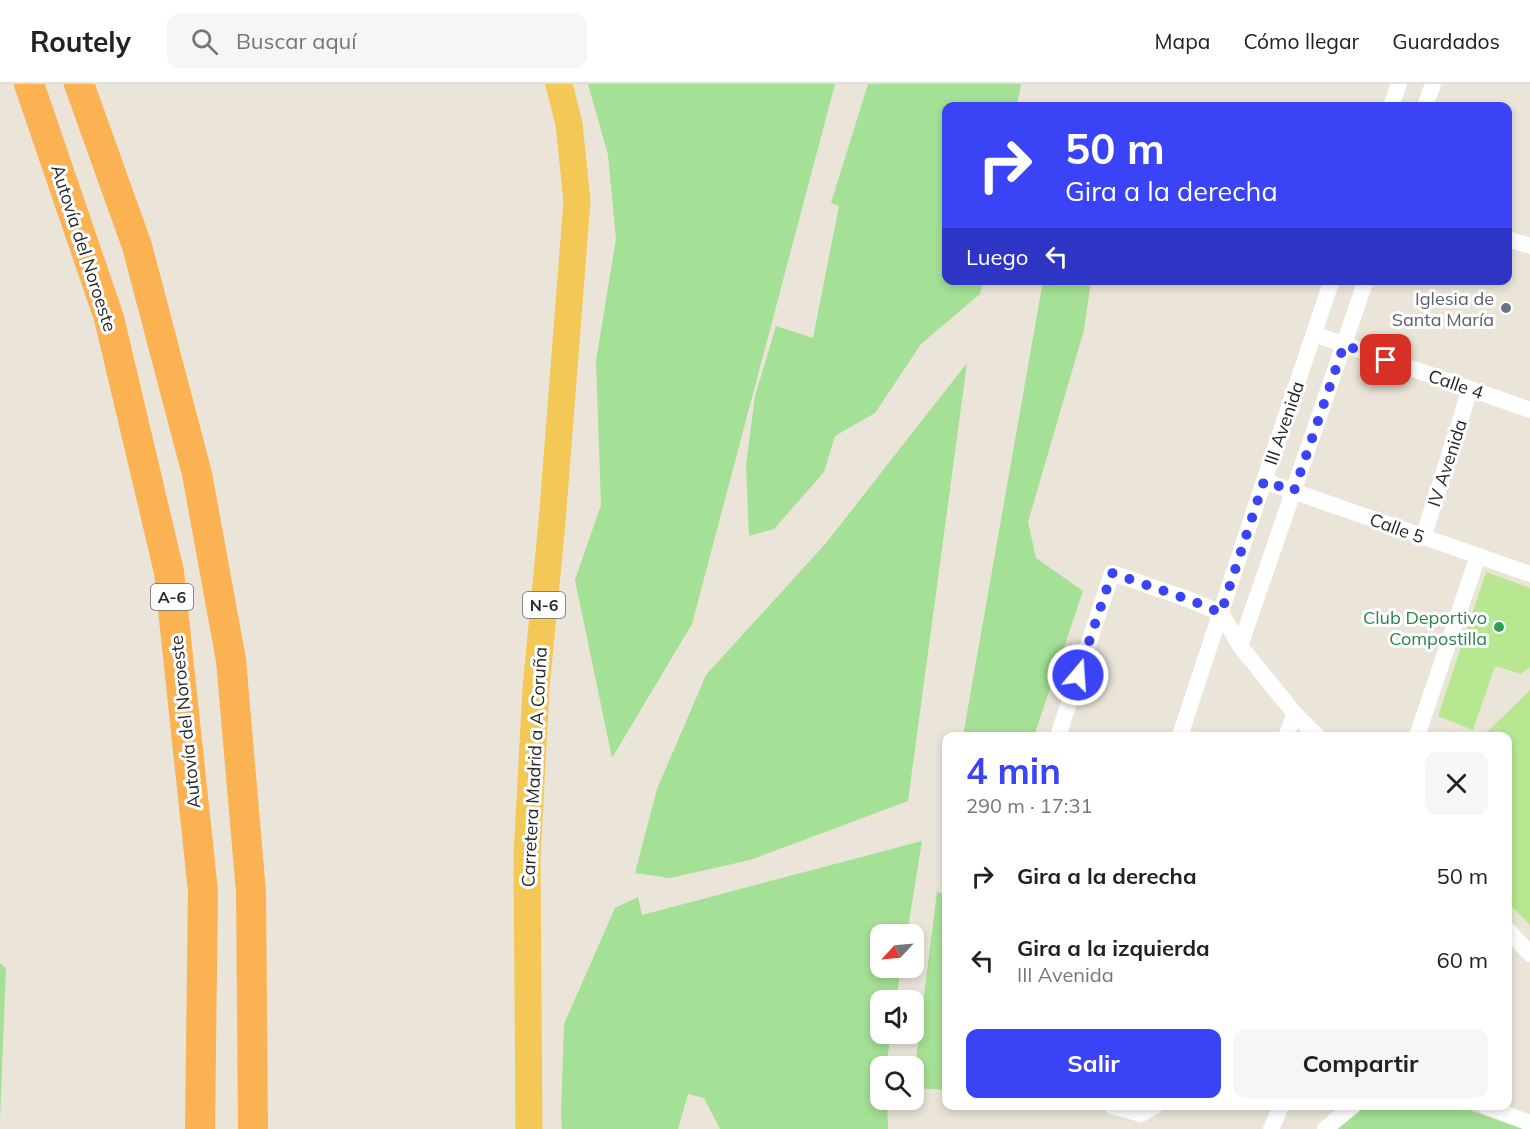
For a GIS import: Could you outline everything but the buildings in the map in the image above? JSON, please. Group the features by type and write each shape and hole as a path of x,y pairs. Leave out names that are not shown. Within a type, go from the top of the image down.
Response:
{"highway":[{"name":"Autovía del Noroeste","path":"29,84 109,318 169,572 203,891 200,1129"},
{"name":"A-6","path":"79,84 137,246 197,474 231,660 251,892 253,1129"},
{"name":"Carretera Madrid a A Coruña","path":"529,1129 527,856 536,688 552,522 577,201 569,124 559,84"}],"street":[{"path":"1392,102 1399,84"},
{"path":"1426,102 1433,84"},
{"path":"1512,240 1530,246"},
{"name":"III Avenida","path":"1181,732 1330,285"},
{"name":"III Avenida","path":"1240,646 1364,285"},
{"name":"Calle 4","path":"1314,334 1530,410"},
{"name":"IV Avenida","path":"1423,537 1470,389"},
{"name":"Calle 5","path":"1264,481 1530,574"},
{"path":"1418,732 1478,556"},
{"path":"1059,732 1112,573 1221,613 1240,646 1295,714 1313,732"},
{"path":"1288,732 1295,714"},
{"path":"1512,934 1530,954"},
{"path":"1126,1110 1141,1114 1148,1110"},
{"path":"1271,1129 1279,1110"},
{"path":"1325,1129 1348,1110"},
{"path":"1496,1110 1530,1123"}],"green space":[{"path":"588,84 835,84 692,624 612,758 575,580 601,505 596,361 616,239 608,155"},
{"path":"868,84 1021,84 1018,102 942,102 942,285 982,285 980,294 921,344 875,413 835,436 824,472 774,529 749,536 746,465 755,396 776,326 813,338 839,206 831,203"},
{"path":"1042,285 1090,285 1084,330 1028,522 1036,558 1083,591 1035,732 964,732"},
{"path":"967,363 908,801 750,860 670,878 635,873 657,789 706,675 826,543"},
{"name":"Club Deportivo Compostilla","path":"1486,572 1530,588 1530,667 1521,674 1495,666 1473,730 1438,716"},
{"path":"1530,690 1530,925 1512,907 1512,732 1487,732"},
{"path":"922,841 909,924 870,924 870,978 899,978 898,990 870,990 870,1044 889,1044 888,1056 870,1056 870,1110 887,1110 888,1129 720,1129 704,1098 688,1094 678,1129 562,1129 564,1024 615,908 638,897 642,915"},
{"path":"937,892 942,894 942,1090 924,1089 924,1056 916,1056 918,1044 924,1044 924,995"},
{"path":"0,963 6,968 0,1120"},
{"path":"1358,1110 1469,1110 1523,1129 1335,1129"}],"place":[{"name":"Iglesia de Santa María","path":"1506,308"},
{"name":"Club Deportivo Compostilla","path":"1499,627"}],"route":[{"path":"1078,675 1112,573 1205,605 1221,613 1264,481 1294,491 1344,345 1386,360"}]}
